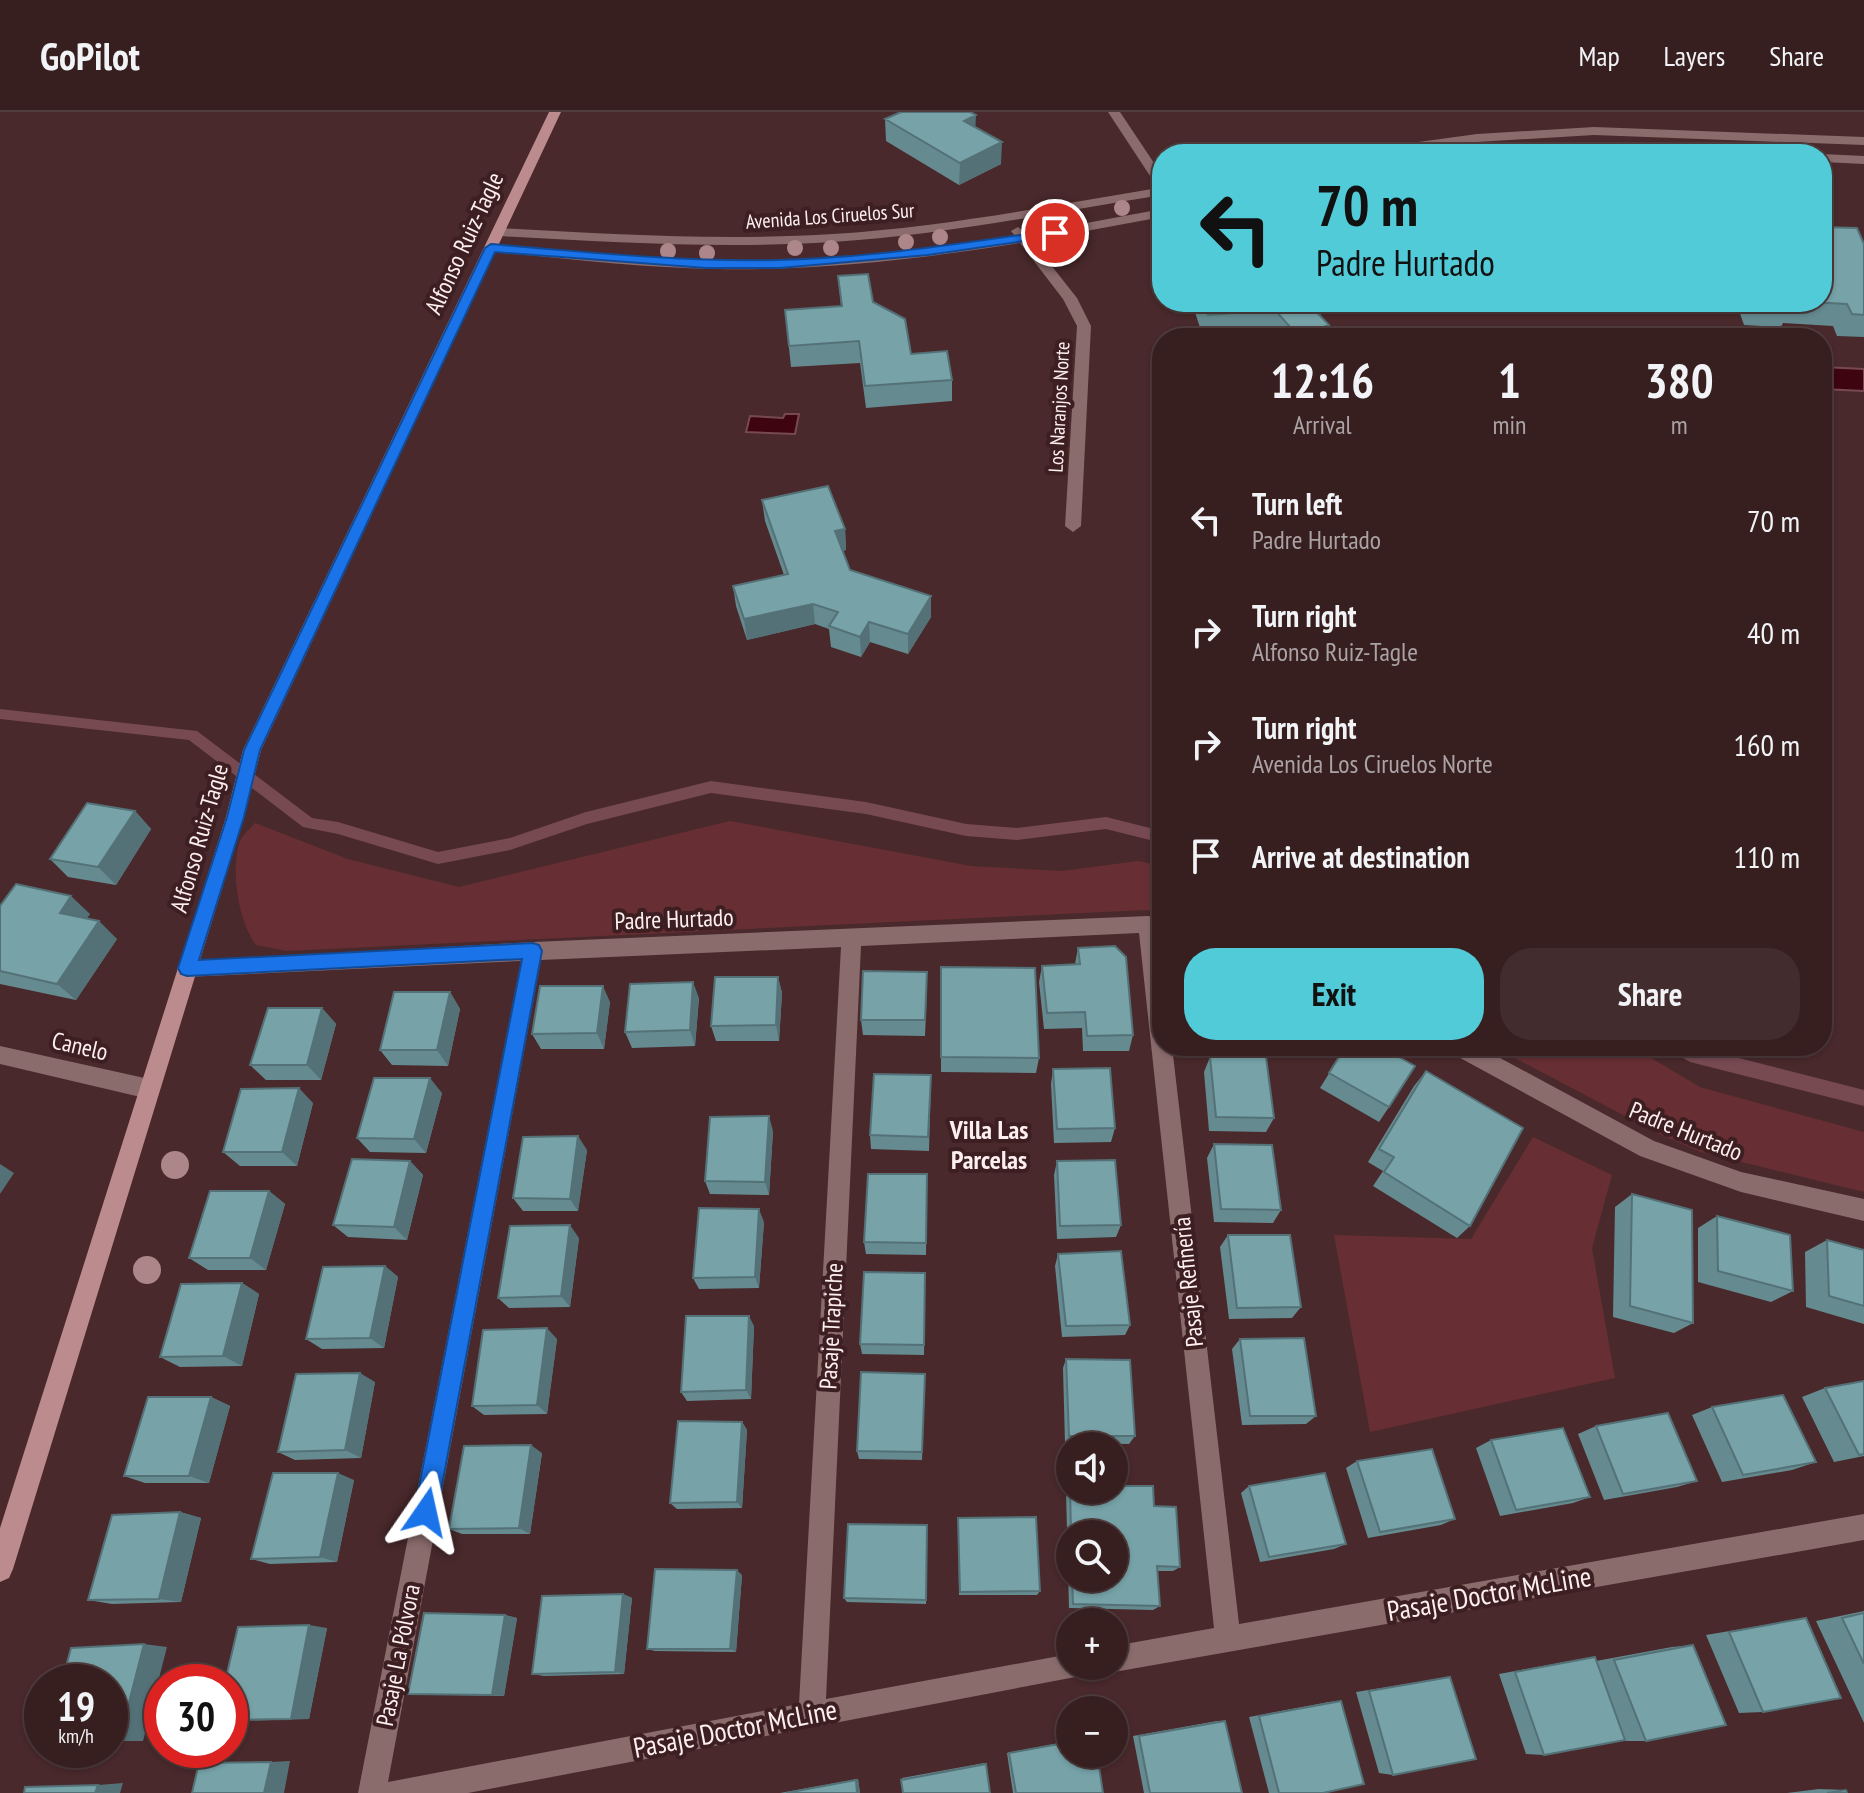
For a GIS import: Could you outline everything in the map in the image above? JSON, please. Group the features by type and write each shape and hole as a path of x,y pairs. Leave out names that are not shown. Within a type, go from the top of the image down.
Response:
{"main road":[{"name":"Alfonso Ruiz-Tagle","path":"0,1569 235,817 252,750 555,112"}],"street":[{"path":"1114,112 1152,172"},
{"path":"1433,144 1477,138 1594,131 1864,141"},
{"path":"1832,158 1864,160"},
{"name":"Avenida Los Ciruelos Sur","path":"498,232 668,241 754,241 891,233 1009,218 1152,190"},
{"path":"491,248 706,264 840,261 1024,239 1152,215"},
{"name":"Los Naranjos Norte","path":"1009,218 1070,298 1084,326 1073,526"},
{"name":"Padre Hurtado","path":"187,968 1152,925"},
{"name":"Pasaje Trapiche","path":"812,1714 851,939"},
{"name":"Pasaje La Pólvora","path":"372,1793 533,951"},
{"name":"Canelo","path":"0,1055 149,1089"},
{"name":"Pasaje Refinería","path":"1168,1056 1228,1639"},
{"name":"Padre Hurtado","path":"1476,1056 1648,1149 1741,1182 1864,1210"},
{"name":"Pasaje Doctor McLine","path":"1128,1657 1864,1527"},
{"name":"Pasaje Doctor McLine","path":"394,1793 1056,1670"}],"shaded area":[{"path":"1832,367 1864,369 1864,391 1832,389"},
{"path":"785,414 799,414 795,434 746,432 750,416 783,418"},
{"path":"730,821 971,866 1062,871 1138,861 1152,864 1152,911 287,951 256,945 250,935 236,882 239,843 255,823 348,859 459,887"},
{"path":"1511,1056 1648,1056 1700,1087 1864,1132 1864,1192 1701,1152 1661,1135"},
{"path":"1533,1137 1612,1175 1592,1248 1615,1378 1370,1432 1334,1235 1471,1239"}],"building":[{"path":"901,112 970,112 976,115 964,121 1002,142 960,163 885,119"},
{"path":"1832,227 1857,228 1864,244 1864,315 1852,314 1847,304 1832,303"},
{"path":"868,274 873,302 905,319 911,354 947,351 952,380 865,386 859,341 789,346 785,310 842,306 838,276"},
{"path":"1207,312 1248,312 1208,315"},
{"path":"1277,312 1317,312 1329,325 1321,328 1291,328"},
{"path":"828,486 845,529 835,531 850,570 931,596 908,634 869,622 860,637 829,626 838,612 813,604 744,619 733,586 788,574 762,500"},
{"path":"87,803 135,811 98,867 50,859"},
{"path":"16,884 71,896 60,913 99,921 57,984 0,971 0,906"},
{"path":"1115,946 1126,957 1133,1035 1087,1036 1085,1012 1047,1013 1042,966 1080,964 1078,948"},
{"path":"941,967 1035,968 1039,1058 941,1057"},
{"path":"863,971 927,972 925,1020 861,1020"},
{"path":"715,977 778,977 776,1025 711,1026"},
{"path":"693,982 690,1030 625,1032 630,984"},
{"path":"540,986 603,986 597,1033 532,1034"},
{"path":"394,992 450,992 437,1050 380,1050"},
{"path":"268,1008 322,1008 307,1065 250,1065"},
{"path":"1340,1056 1397,1056 1415,1066 1389,1107 1329,1073"},
{"path":"1210,1057 1266,1057 1274,1118 1216,1117"},
{"path":"1110,1068 1115,1128 1057,1129 1053,1069"},
{"path":"1426,1071 1523,1128 1470,1226 1384,1172 1394,1157 1379,1149"},
{"path":"874,1074 931,1075 928,1137 870,1135"},
{"path":"374,1078 430,1078 414,1139 357,1138"},
{"path":"299,1088 282,1152 223,1152 241,1089"},
{"path":"769,1116 765,1182 705,1181 710,1117"},
{"path":"578,1136 570,1199 513,1198 523,1137"},
{"path":"1214,1144 1272,1145 1281,1210 1221,1209"},
{"path":"352,1159 410,1161 394,1227 333,1225"},
{"path":"1115,1160 1121,1225 1060,1226 1057,1161"},
{"path":"868,1174 927,1174 926,1243 864,1242"},
{"path":"210,1191 269,1191 250,1258 189,1258"},
{"path":"1632,1194 1692,1210 1693,1323 1630,1306"},
{"path":"699,1208 759,1209 755,1277 693,1278"},
{"path":"1717,1216 1790,1235 1793,1291 1718,1271"},
{"path":"570,1225 561,1296 498,1298 510,1226"},
{"path":"1228,1235 1290,1235 1301,1307 1237,1308"},
{"path":"1827,1240 1864,1250 1864,1306 1829,1296"},
{"path":"1121,1251 1130,1325 1066,1326 1058,1254"},
{"path":"385,1266 370,1338 306,1339 323,1267"},
{"path":"864,1272 925,1273 924,1345 860,1344"},
{"path":"242,1283 223,1356 160,1357 181,1284"},
{"path":"686,1316 749,1316 746,1390 681,1392"},
{"path":"547,1328 537,1405 472,1406 483,1330"},
{"path":"1304,1338 1316,1416 1250,1416 1240,1339"},
{"path":"1066,1359 1130,1360 1135,1436 1128,1436 1128,1432 1069,1432"},
{"path":"861,1372 925,1374 922,1452 857,1451"},
{"path":"360,1373 345,1450 278,1452 296,1374"},
{"path":"1864,1381 1864,1454 1859,1455 1825,1388"},
{"path":"1783,1395 1816,1462 1743,1475 1712,1407"},
{"path":"148,1397 211,1397 189,1476 124,1476"},
{"path":"1668,1413 1697,1481 1623,1494 1596,1426"},
{"path":"678,1421 742,1422 737,1502 670,1503"},
{"path":"1563,1428 1590,1497 1516,1510 1491,1440"},
{"path":"531,1445 519,1528 449,1529 464,1446"},
{"path":"1432,1449 1455,1519 1380,1532 1357,1461"},
{"path":"273,1473 338,1473 320,1557 251,1559"},
{"path":"1325,1473 1346,1544 1269,1557 1249,1486"},
{"path":"1128,1486 1153,1486 1154,1506 1176,1507 1180,1567 1157,1566 1160,1606 1073,1604 1073,1592 1128,1592 1128,1520 1071,1520 1070,1504 1128,1504"},
{"path":"180,1512 159,1599 88,1600 112,1515"},
{"path":"1036,1517 1040,1591 960,1592 958,1518"},
{"path":"848,1524 927,1525 926,1600 844,1598"},
{"path":"655,1569 737,1570 730,1649 647,1649"},
{"path":"623,1594 615,1672 532,1674 542,1596"},
{"path":"424,1613 505,1615 492,1695 408,1694"},
{"path":"1864,1613 1864,1664 1842,1618"},
{"path":"1806,1618 1841,1698 1763,1712 1729,1632"},
{"path":"309,1625 291,1719 248,1720 248,1664 229,1664 238,1627"},
{"path":"144,1644 128,1706 128,1664 67,1664 71,1648"},
{"path":"1693,1645 1726,1725 1646,1741 1614,1660"},
{"path":"1595,1657 1625,1740 1544,1755 1515,1672"},
{"path":"1450,1677 1476,1759 1393,1775 1369,1691"},
{"path":"1341,1701 1364,1784 1323,1793 1279,1793 1259,1716"},
{"path":"1225,1721 1242,1793 1150,1793 1139,1736"},
{"path":"1056,1745 1056,1768 1099,1768 1103,1793 1016,1793 1009,1753"},
{"path":"248,1762 271,1762 264,1793 192,1793 198,1768 248,1768"},
{"path":"986,1764 990,1793 903,1793 901,1780"},
{"path":"856,1780 857,1793 786,1793"},
{"path":"98,1785 95,1793 24,1793 25,1787"}],"waterway":[{"path":"0,714 192,735 308,823 338,828 438,858 510,844 586,818 711,787 866,808 966,830 1017,834 1106,823 1152,834"},
{"path":"1698,1056 1864,1098"}],"district":[{"name":"Villa Las Parcelas","path":"989,1144"}],"route":[{"path":"426,1512 533,951 187,968 235,817 252,750 491,248 706,264 780,264 840,261 1055,233"}]}
